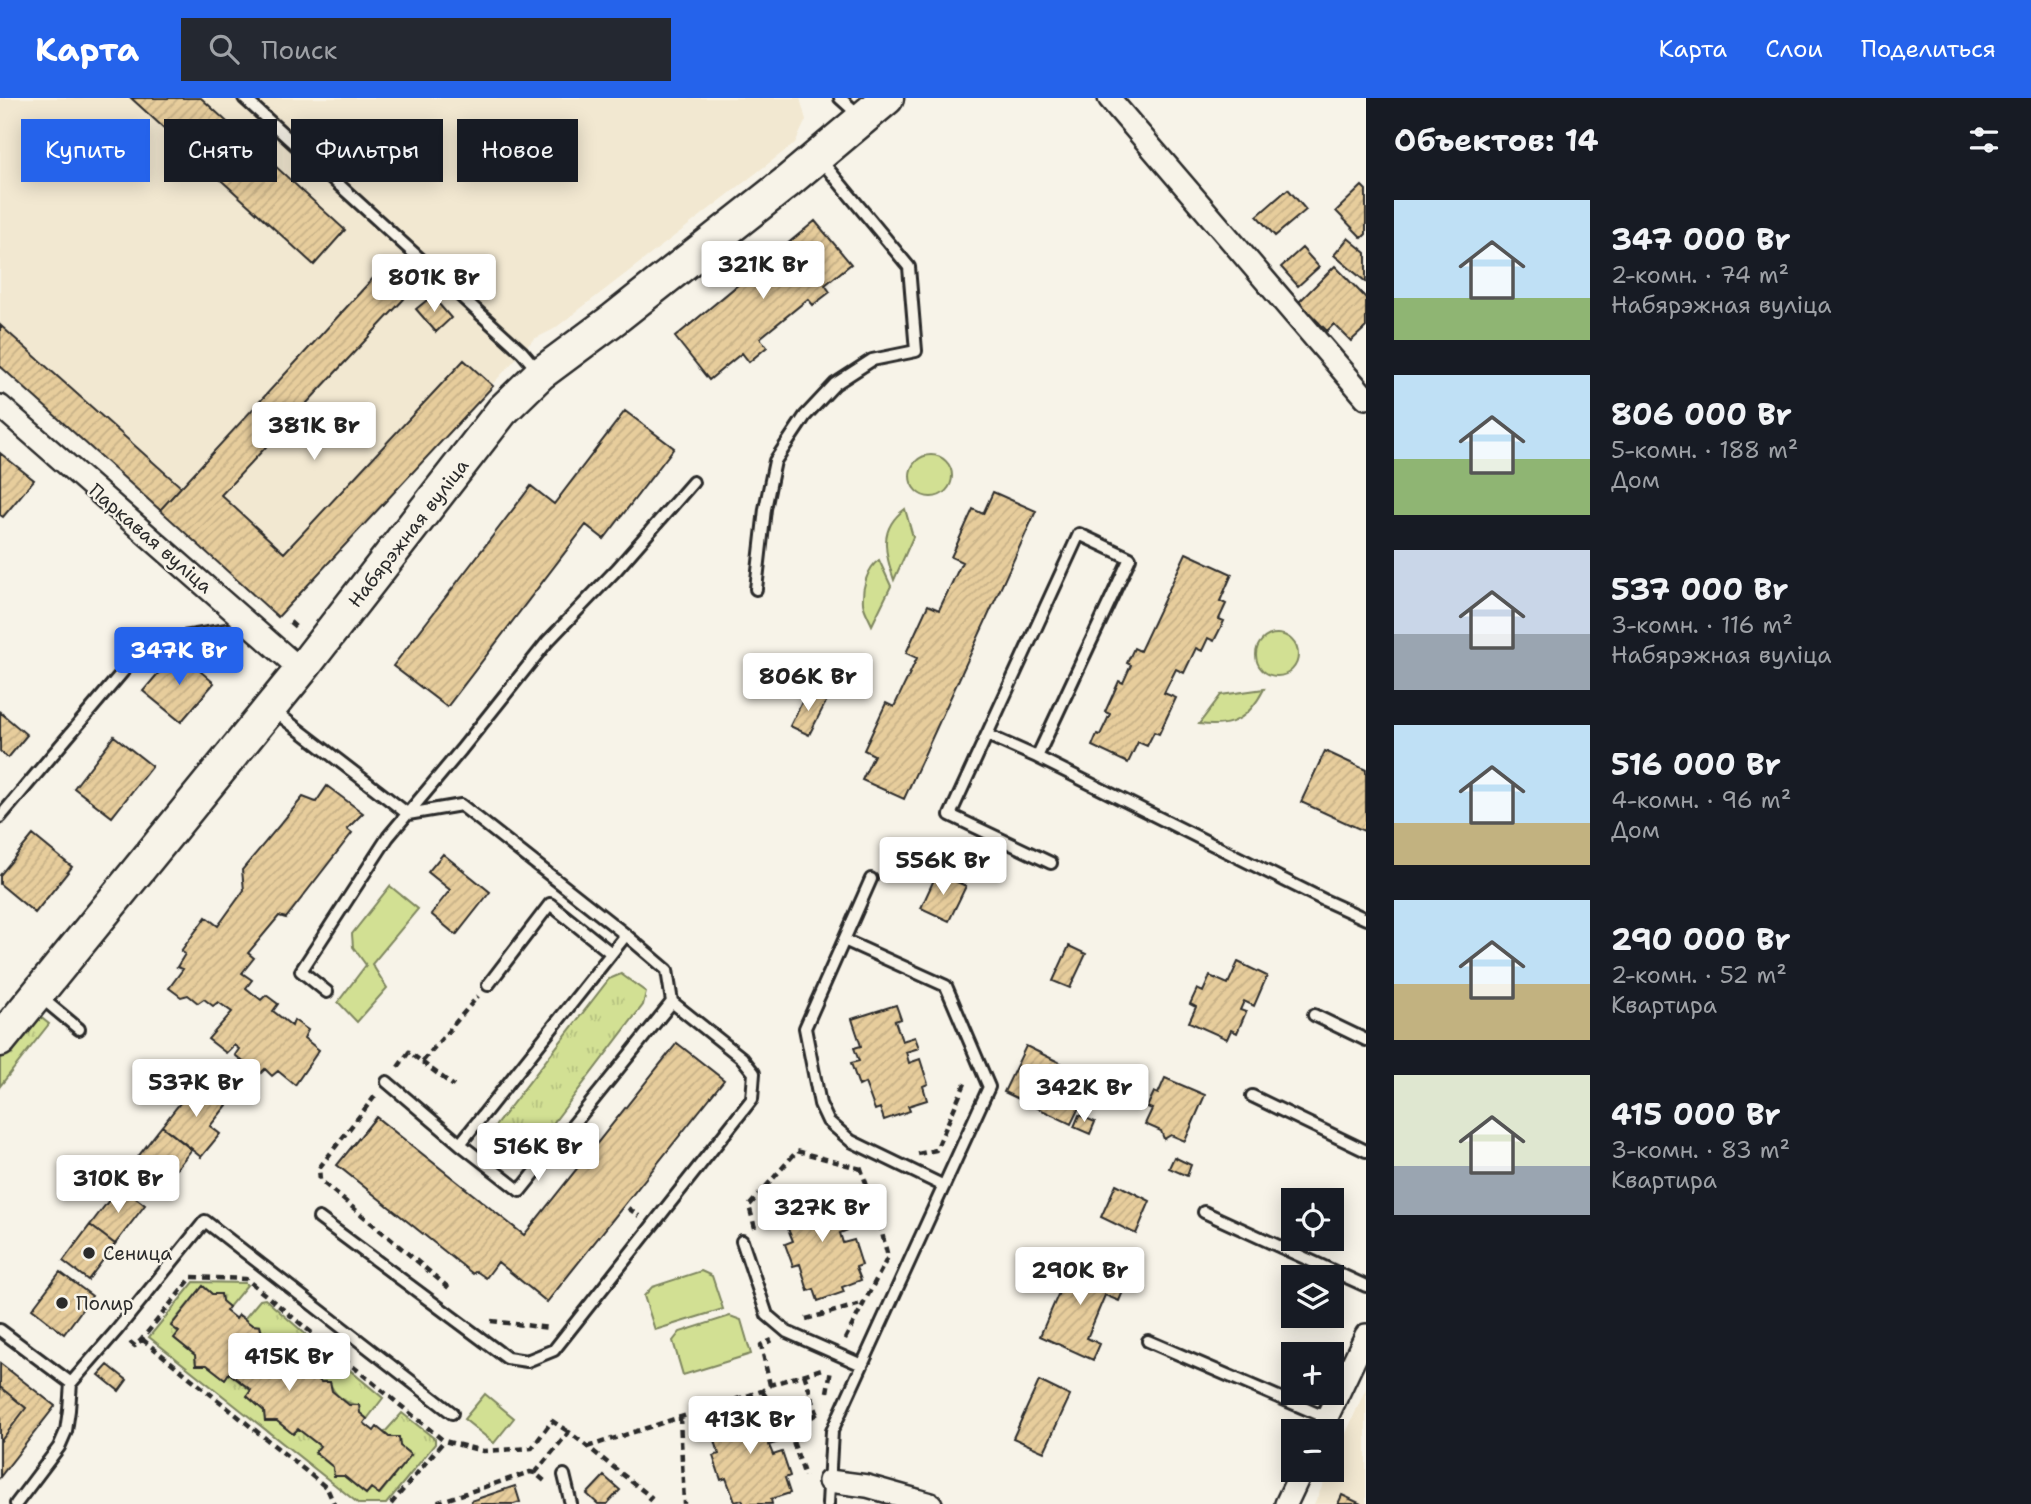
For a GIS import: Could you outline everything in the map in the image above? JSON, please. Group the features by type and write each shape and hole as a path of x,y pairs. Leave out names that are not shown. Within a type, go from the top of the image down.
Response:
{"street":[{"name":"Набярэжная вуліца","path":"0,1040 301,670 502,411 540,374 614,319 887,98"},
{"path":"1109,98 1366,398"},
{"name":"Паркавая вуліца","path":"0,406 301,670"},
{"path":"1327,1419 1366,1335"},
{"path":"829,1481 867,1486 931,1504"},
{"path":"1286,1504 1296,1482"}],"lane":[{"path":"244,98 522,352 540,374"},
{"path":"840,98 863,119"},
{"path":"756,589 765,509 775,461 805,415 835,384 872,360 916,351 909,267 818,156"},
{"path":"327,992 300,971 388,836 461,751 547,642 617,569 693,482"},
{"path":"1037,757 1130,558 1079,534 950,815 1051,863"},
{"path":"0,817 147,643 251,626"},
{"path":"270,707 408,814 461,805 667,970 672,1002 742,1058 754,1073 752,1099 554,1350 527,1362 507,1357 319,1218"},
{"path":"987,735 1366,919"},
{"path":"871,878 805,1028 820,1104 828,1121 851,1141 944,1186"},
{"path":"488,985 550,904 611,953"},
{"path":"460,1144 626,935"},
{"path":"828,1504 832,1431 989,1087 946,986 844,940"},
{"path":"37,994 79,1029"},
{"path":"387,1082 520,1191 672,1002"},
{"path":"1314,1015 1366,1040"},
{"path":"1252,1096 1366,1151"},
{"path":"1204,1212 1366,1286"},
{"path":"16,1504 59,1447 66,1430 71,1383 205,1221 452,1413"},
{"path":"742,1241 766,1315 787,1332 862,1365"},
{"path":"0,1330 71,1383"},
{"path":"1148,1341 1311,1419"},
{"path":"564,1475 571,1504"}],"path":[{"path":"422,1062 488,985"},
{"path":"454,1086 409,1052 319,1168 320,1180 456,1295"},
{"path":"916,1155 936,1150 966,1082 961,1070"},
{"path":"755,1230 749,1206 797,1151 861,1169"},
{"path":"628,1208 641,1217 633,1227"},
{"path":"117,1330 135,1346 192,1277 246,1279 444,1441 483,1451 532,1448 552,1420 651,1497 645,1504"},
{"path":"488,1321 554,1329"},
{"path":"798,1321 809,1326"},
{"path":"839,1336 848,1335"},
{"path":"142,1339 327,1488 334,1504"},
{"path":"780,1436 817,1414 828,1390 831,1366"},
{"path":"804,1374 817,1414"},
{"path":"762,1391 789,1430 807,1479"},
{"path":"680,1418 684,1504"},
{"path":"535,1473 569,1432"},
{"path":"391,1504 444,1441"},
{"path":"439,1504 530,1472 553,1488"}],"shaded area":[{"path":"0,98 800,98 806,120 795,143 554,329 534,339 278,617 0,366"},
{"path":"1366,1388 1366,1504 1314,1504 1324,1482 1344,1482 1344,1438"}],"green space":[{"path":"931,455 946,461 952,476 946,491 931,497 916,491 910,476 916,461"},
{"path":"905,509 913,537 894,580 886,551 887,533 896,517"},
{"path":"879,560 891,586 872,625 864,606 863,591 868,573"},
{"path":"1277,634 1292,640 1298,655 1292,670 1277,676 1262,670 1256,655 1262,640"},
{"path":"1264,689 1246,714 1238,719 1221,725 1199,724 1221,695"},
{"path":"390,886 418,909 372,964 387,988 357,1022 338,1002 366,965 353,947 352,934"},
{"path":"621,974 646,992 643,1005 526,1159 513,1166 486,1147 493,1129 609,979"},
{"path":"34,1012 49,1024 0,1086 0,1056"},
{"path":"701,1271 712,1276 723,1309 655,1330 644,1296 652,1287"},
{"path":"194,1282 247,1285 229,1307 222,1302 221,1294 212,1294 203,1286 171,1325 179,1332 175,1339 195,1355 196,1365 207,1365 224,1378 229,1373 251,1391 247,1396 264,1410 265,1421 277,1421 293,1434 298,1429 320,1446 315,1453 333,1467 334,1476 344,1476 366,1494 371,1488 380,1494 411,1455 400,1446 398,1437 389,1437 384,1433 402,1413 435,1439 435,1444 386,1504 359,1504 149,1337"},
{"path":"265,1299 317,1344 300,1365 293,1359 291,1350 272,1343 260,1326 252,1325 244,1319 260,1300"},
{"path":"730,1316 741,1320 751,1354 683,1375 673,1341 680,1332"},
{"path":"331,1356 383,1398 367,1419 360,1413 359,1405 341,1398 330,1382 321,1382 313,1376"},
{"path":"485,1394 514,1418 494,1443 464,1419"}],"building":[{"path":"131,98 201,98 224,119 164,119 164,128"},
{"path":"277,168 345,230 314,265 223,182 277,182"},
{"path":"1362,186 1366,190 1366,234 1362,238 1336,211"},
{"path":"1288,189 1306,210 1275,236 1257,216"},
{"path":"815,221 851,264 825,285 830,292 813,305 808,299 760,338 767,347 749,362 742,353 709,380 675,337"},
{"path":"1348,238 1366,253 1366,282 1334,255"},
{"path":"1302,248 1319,267 1298,286 1281,267"},
{"path":"1335,266 1366,298 1366,327 1351,341 1334,324 1327,331 1299,302"},
{"path":"377,274 404,299 221,495 284,553 464,360 493,386 278,617 160,510"},
{"path":"432,296 451,318 436,332 416,309"},
{"path":"0,325 181,487 160,510 0,366"},
{"path":"625,411 674,448 604,539 586,525 447,707 393,666 531,486 554,504"},
{"path":"0,453 34,480 3,517 0,515"},
{"path":"993,492 1036,511 904,799 862,780 874,755 864,750 886,703 894,707 917,658 906,653 928,605 939,610 962,562 951,557 973,509 983,514"},
{"path":"1186,553 1232,574 1220,601 1226,604 1219,619 1224,621 1214,641 1208,638 1202,651 1196,648 1184,673 1176,669 1164,693 1176,698 1159,734 1154,732 1147,746 1138,742 1128,763 1092,746 1110,714 1105,712 1119,681 1123,683 1131,665 1127,663 1134,648 1140,651"},
{"path":"177,651 214,683 181,722 143,691"},
{"path":"808,690 827,700 809,735 790,726"},
{"path":"0,712 27,735 8,758 0,751"},
{"path":"114,736 152,766 112,817 74,788"},
{"path":"1325,751 1366,770 1364,831 1301,802"},
{"path":"327,786 363,813 347,829 352,833 286,918 279,916 248,953 254,958 242,973 252,980 246,988 261,1000 266,995 278,1004 273,1011 292,1026 294,1020 308,1030 304,1038 319,1050 295,1085 278,1071 272,1076 265,1069 259,1075 235,1055 239,1049 234,1045 226,1053 208,1039 232,1012 218,1002 213,1006 204,999 198,1003 188,995 181,997 169,988 183,969 177,967 185,954 181,951 206,917 218,926 244,890 242,870 303,797 316,802"},
{"path":"33,835 72,867 35,913 0,884 0,875"},
{"path":"443,854 490,892 456,935 431,914 450,890 428,872"},
{"path":"937,873 966,886 949,921 921,908"},
{"path":"1069,946 1086,954 1070,988 1053,981"},
{"path":"1238,962 1267,976 1254,1006 1244,1001 1240,1010 1246,1012 1237,1033 1231,1030 1227,1039 1189,1022 1196,1007 1190,1004 1197,989 1203,992 1210,976 1228,984"},
{"path":"896,1005 901,1019 895,1021 902,1041 915,1037 919,1048 906,1052 909,1063 920,1059 928,1084 923,1086 927,1100 908,1106 910,1111 884,1120 880,1108 875,1110 865,1083 859,1086 851,1063 859,1061 854,1048 861,1046 852,1019"},
{"path":"677,1043 724,1080 547,1302 498,1262 486,1278 476,1271 473,1274 337,1165 376,1117 524,1235"},
{"path":"1026,1046 1093,1079 1071,1124 1004,1092"},
{"path":"1165,1078 1205,1095 1185,1141 1171,1135 1164,1139 1161,1131 1145,1124 1152,1109 1147,1107 1154,1092 1158,1094"},
{"path":"198,1080 227,1105 210,1126 220,1134 201,1157 162,1126"},
{"path":"1079,1115 1095,1122 1090,1134 1074,1127"},
{"path":"162,1126 192,1149 163,1186 133,1163"},
{"path":"1174,1157 1191,1165 1187,1176 1169,1168"},
{"path":"1116,1184 1150,1201 1136,1234 1101,1217"},
{"path":"830,1185 835,1200 829,1202 836,1222 849,1217 853,1228 840,1233 843,1243 854,1240 862,1265 856,1267 861,1280 842,1287 844,1292 818,1301 814,1289 808,1291 800,1264 793,1266 785,1244 793,1241 788,1229 795,1226 786,1199"},
{"path":"120,1186 145,1205 115,1244 90,1225"},
{"name":"Сеница","path":"90,1225 115,1244 88,1280 63,1261"},
{"path":"1074,1258 1127,1282 1119,1301 1105,1295 1087,1338 1100,1344 1093,1360 1040,1336"},
{"name":"Полир","path":"60,1272 92,1296 64,1334 32,1309"},
{"path":"203,1286 212,1294 221,1294 222,1301 229,1307 226,1311 236,1319 239,1315 252,1325 260,1326 262,1334 281,1350 291,1350 293,1359 300,1365 297,1368 307,1376 310,1373 321,1382 330,1382 332,1391 349,1405 359,1405 360,1413 367,1419 364,1423 374,1431 377,1427 389,1437 399,1437 400,1446 411,1455 379,1494 371,1488 366,1494 344,1476 334,1476 333,1467 315,1452 320,1446 298,1429 293,1434 277,1421 265,1421 264,1411 247,1396 251,1390 229,1373 225,1379 207,1365 196,1365 195,1355 174,1338 179,1332 171,1326"},
{"path":"0,1363 55,1406 0,1477 0,1442 26,1408 0,1387"},
{"path":"108,1365 127,1380 119,1391 99,1375"},
{"path":"1039,1381 1070,1396 1044,1452 1013,1438"},
{"path":"0,1387 26,1408 0,1442"},
{"path":"759,1399 764,1414 758,1416 765,1435 779,1431 782,1441 769,1445 773,1455 782,1452 790,1476 785,1478 790,1493 771,1499 772,1504 744,1504 742,1500 735,1502 726,1478 721,1480 713,1456 719,1454 715,1440 723,1437 715,1413"},
{"path":"604,1476 620,1490 607,1504 598,1504 587,1494"},
{"path":"515,1486 520,1502 472,1504 471,1501"},
{"path":"1342,1495 1361,1504 1338,1504"}],"place":[{"name":"Сеница","path":"89,1253"},
{"name":"Полир","path":"62,1303"}]}
